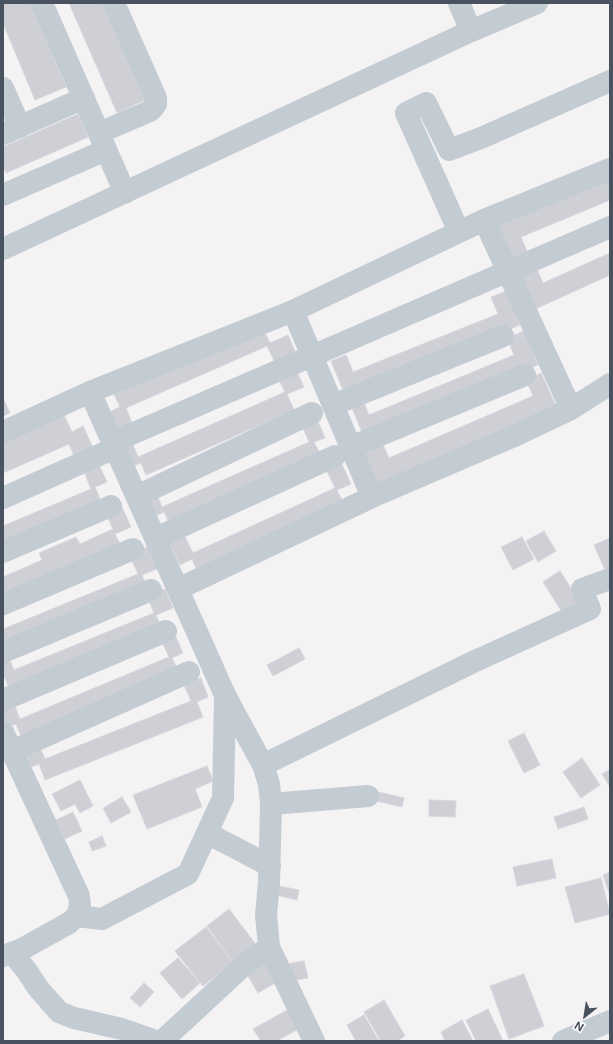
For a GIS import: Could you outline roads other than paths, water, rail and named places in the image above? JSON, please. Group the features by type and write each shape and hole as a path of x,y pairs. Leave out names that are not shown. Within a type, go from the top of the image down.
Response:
{"street":[{"path":"42,3 125,193"},
{"path":"3,195 102,142 150,111 156,104 156,98 114,3"},
{"path":"459,3 471,31"},
{"path":"3,249 471,31 537,3"},
{"path":"459,232 406,113 426,103 449,150 481,138 610,81"},
{"path":"3,88 11,131 84,98"},
{"path":"3,432 90,392 293,311 484,220 610,169"},
{"path":"484,220 571,409"},
{"path":"3,498 114,445 312,356 610,227"},
{"path":"293,311 333,405 343,451 372,497"},
{"path":"333,405 503,336"},
{"path":"156,538 343,451 525,375"},
{"path":"178,589 372,497 512,437 571,409 610,384"},
{"path":"90,392 226,695 263,765 269,784 271,804 270,866 266,916 269,947 314,1041"},
{"path":"137,496 312,413"},
{"path":"3,552 111,506"},
{"path":"3,604 133,549"},
{"path":"263,765 473,662 590,609 582,589 610,579"},
{"path":"3,652 151,590"},
{"path":"3,700 166,631"},
{"path":"12,751 189,672"},
{"path":"77,916 102,919 188,874 223,798 226,695"},
{"path":"3,732 79,896 80,906 77,916 69,924 22,949 7,955 27,971 38,988 59,1012 74,1018 122,1029 156,1041"},
{"path":"271,804 368,796"},
{"path":"207,833 270,866"},
{"path":"162,1041 242,967 269,947"},
{"path":"563,1041 610,1021"}]}
